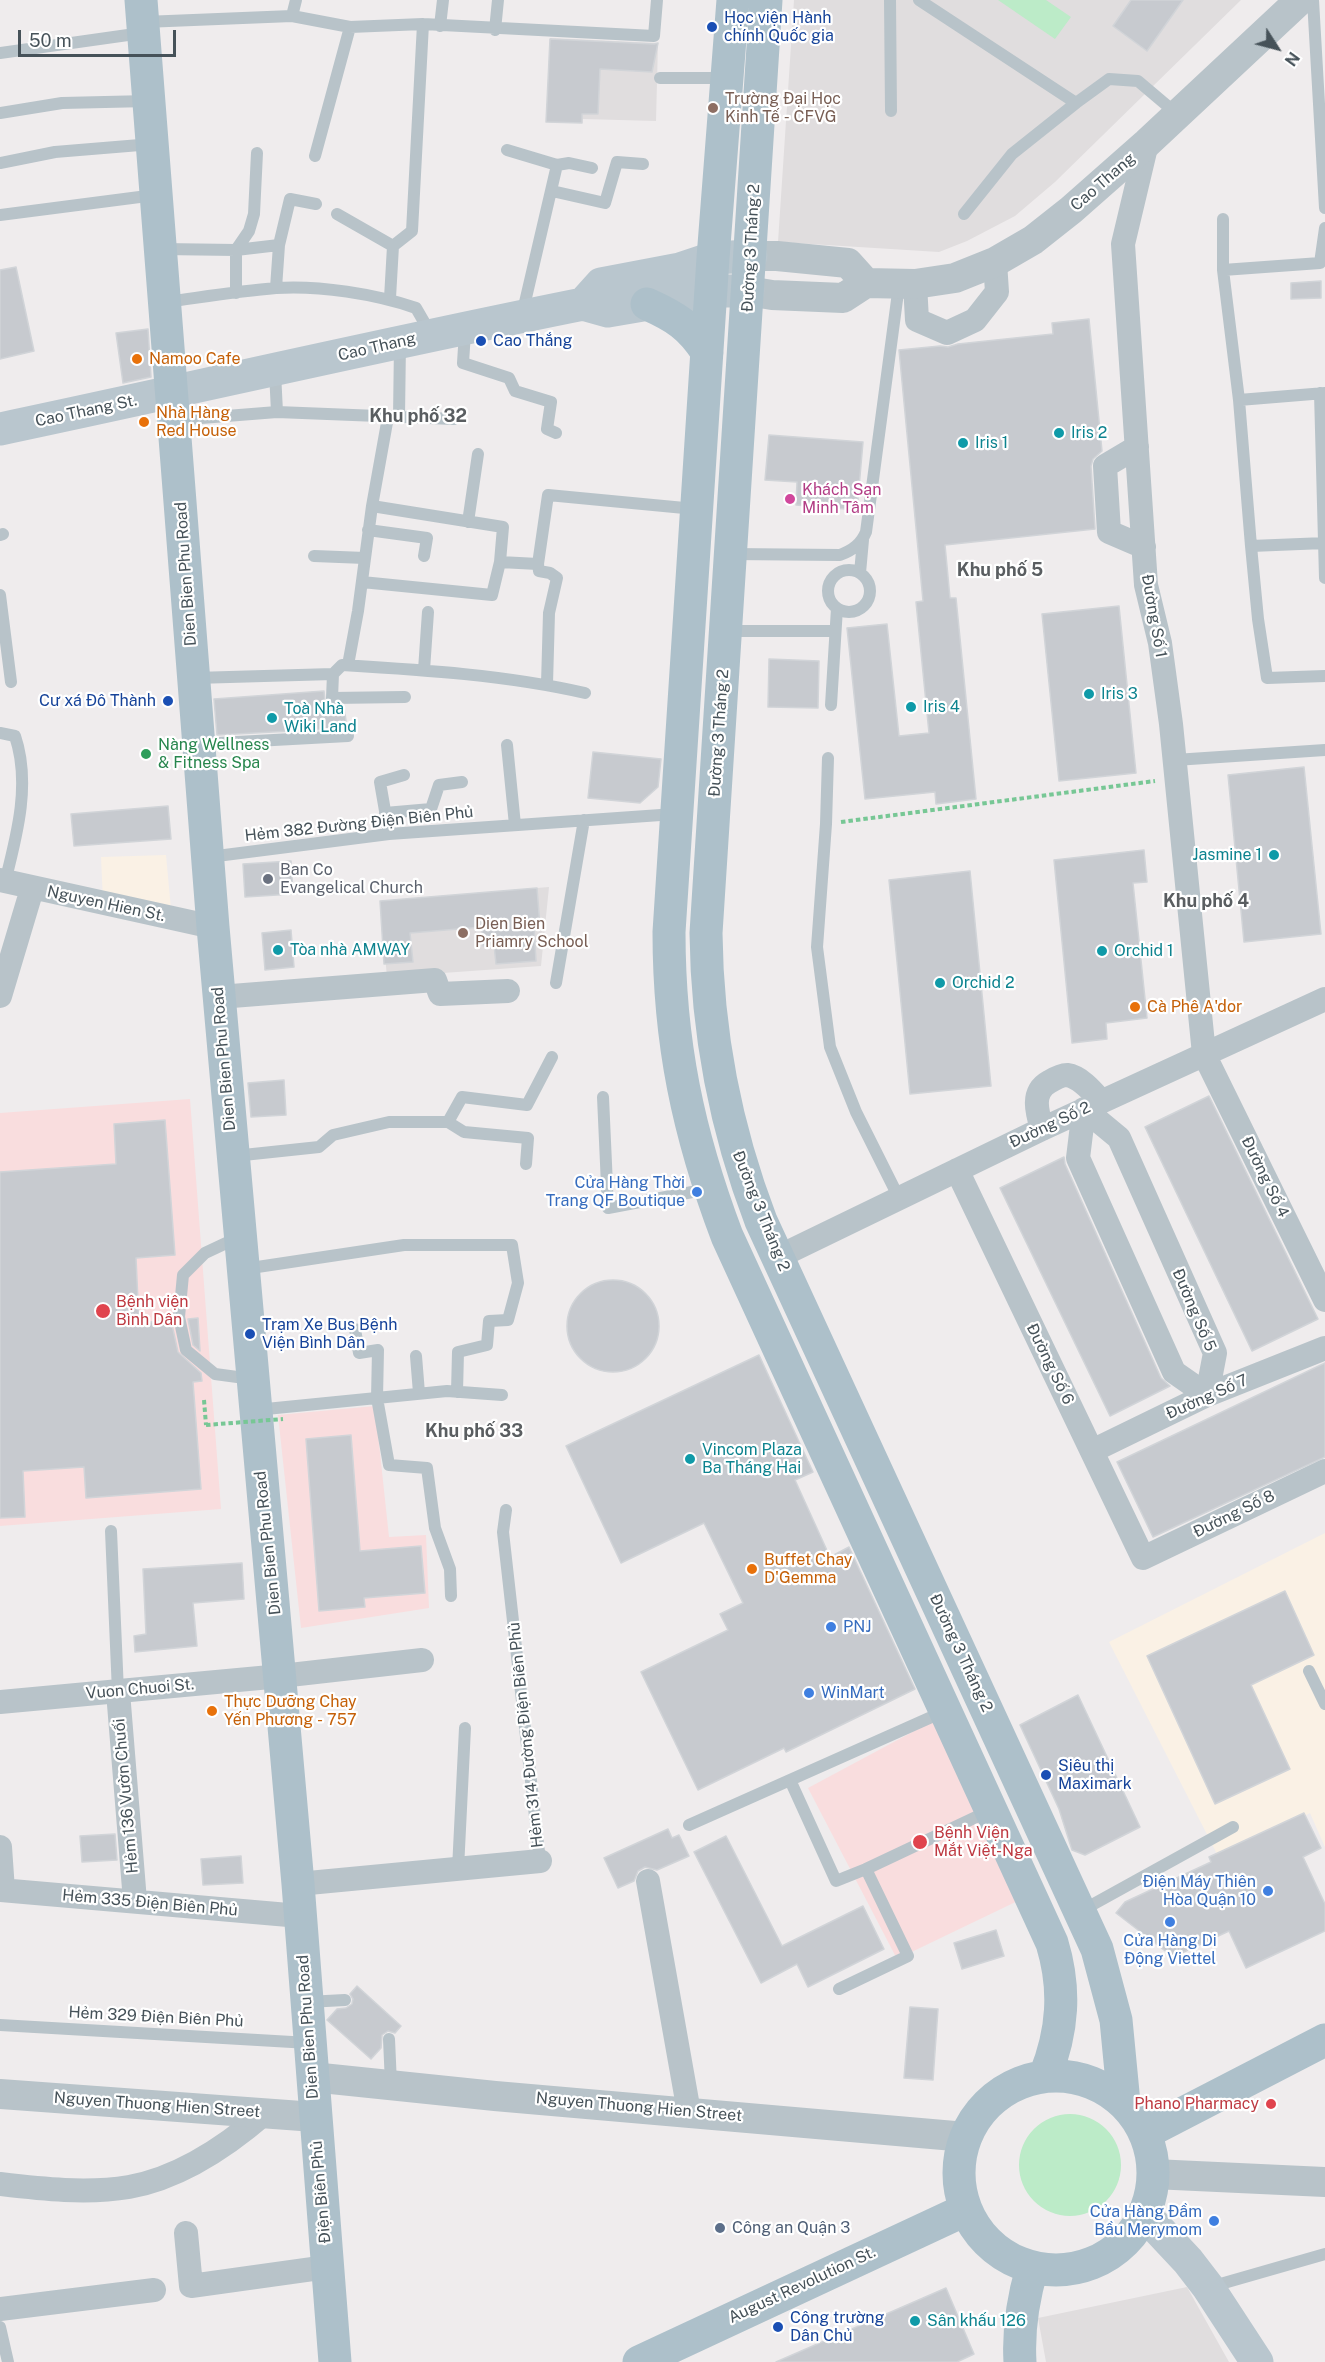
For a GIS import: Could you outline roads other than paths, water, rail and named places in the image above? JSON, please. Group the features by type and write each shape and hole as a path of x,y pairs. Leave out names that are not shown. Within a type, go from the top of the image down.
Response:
{"main road":[{"path":"732,0 669,932 671,1010 682,1087 690,1125 709,1188 727,1236 1046,1926 1058,1961 1061,1979 1061,2018 1045,2076"},
{"name":"Đường 3 Tháng 2","path":"766,0 706,933 708,1006 712,1043 726,1115 748,1186 778,1257 1097,1949 1111,1995 1119,2045 1124,2103"},
{"name":"Dien Bien Phu Road","path":"142,18 219,997 243,1269 263,1403 281,1676 315,2117"},
{"path":"583,304 601,284 680,269 713,258 751,256"},
{"name":"Cao Thang","path":"173,406 275,371 465,327 583,304 608,311 711,291 748,291"},
{"path":"647,304 685,325 695,334 707,352"},
{"name":"Cao Thang St.","path":"0,429 173,406"},
{"path":"1145,2133 1325,2040"},
{"path":"1045,2076 1074,2077 1101,2086 1124,2103 1136,2117 1145,2133 1153,2174 1151,2194 1144,2214 1133,2232 1117,2248 1098,2260 1077,2268 1054,2271 1032,2268 1013,2260 996,2250 983,2238 965,2210 958,2172 960,2154 978,2114 997,2096 1019,2083 1045,2076"},
{"name":"Điện Biên Phủ","path":"315,2117 327,2266"},
{"name":"August Revolution St.","path":"639,2362 670,2355 965,2210"},
{"path":"1144,2214 1188,2261 1208,2287 1257,2362"},
{"path":"327,2266 334,2362"},
{"path":"1020,2362 1020,2322 1024,2294 1032,2268"}],"street":[{"name":"Cao Thang","path":"748,291 772,295 843,298 866,283 907,285 955,278 995,262 1033,240 1071,210 1147,143 1300,0"},
{"name":"Đường Số 1","path":"1147,143 1123,244 1146,585 1160,643 1176,770 1204,1054"},
{"path":"751,256 777,256 848,263 866,283"},
{"path":"907,285 917,320 947,333 975,320 997,292 995,262"},
{"path":"1137,447 1106,466 1109,532 1144,547"},
{"name":"Nguyen Hien St.","path":"3,881 213,927"},
{"path":"0,996 33,889"},
{"path":"219,997 435,980 440,994 508,991"},
{"name":"Đường Số 2","path":"778,1257 1092,1105 1325,999"},
{"name":"Đường Số 4","path":"1204,1054 1325,1300"},
{"name":"Đường Số 5","path":"1042,1129 1036,1107 1037,1094 1043,1085 1067,1075 1080,1081 1092,1105 1119,1138 1215,1353 1207,1395"},
{"path":"1092,1105 1078,1158 1174,1372 1207,1395"},
{"name":"Đường Số 6","path":"957,1170 1143,1558"},
{"name":"Đường Số 7","path":"1092,1451 1207,1395 1325,1348"},
{"name":"Đường Số 8","path":"1143,1558 1325,1471"},
{"name":"Vuon Chuoi St.","path":"0,1702 281,1676 422,1660"},
{"name":"Hẻm 136 Vườn Chuối","path":"118,1692 135,1901"},
{"path":"0,1847 2,1890"},
{"name":"Hẻm 314 Đường Điện Biên Phủ","path":"298,1884 540,1861"},
{"path":"648,1881 689,2112"},
{"name":"Hẻm 335 Điện Biên Phủ","path":"2,1890 300,1916"},
{"name":"Nguyen Thuong Hien Street","path":"312,2077 495,2096 966,2137"},
{"name":"Nguyen Thuong Hien Street","path":"0,2094 315,2117"},
{"path":"0,2184 86,2191 129,2187 160,2178 200,2160 235,2139 265,2113"},
{"path":"1153,2174 1325,2182"},
{"path":"186,2233 191,2286 327,2266"},
{"path":"0,2309 154,2290"}],"lane":[{"path":"292,16 296,0"},
{"path":"440,26 443,0"},
{"path":"495,30 498,0"},
{"path":"0,53 142,18 292,16 350,27 423,24 495,30 654,36 657,0"},
{"path":"890,0 891,111"},
{"path":"919,0 1076,103"},
{"path":"1313,0 1325,208"},
{"path":"390,298 393,246 412,231 423,24"},
{"path":"315,156 350,27"},
{"path":"660,78 727,78"},
{"path":"964,214 1012,154 1109,79 1138,81 1177,115"},
{"path":"0,113 62,104 149,101"},
{"path":"0,163 55,152 153,144"},
{"path":"507,150 557,165 569,163 592,168"},
{"path":"236,293 236,250 249,231 254,214 257,153"},
{"path":"552,191 604,203 617,162 643,164"},
{"path":"522,316 557,165"},
{"path":"0,215 156,195"},
{"path":"276,288 279,245 290,199 316,204"},
{"path":"337,214 393,246"},
{"path":"1223,219 1223,270 1239,400 1257,619 1267,678 1325,676"},
{"path":"1223,270 1320,263 1325,228"},
{"path":"160,249 236,250 279,245"},
{"path":"860,573 863,540 907,285"},
{"path":"165,302 276,288 304,288 390,298 416,308 431,334"},
{"path":"465,327 463,363 509,378 515,391 550,402 547,429 556,433"},
{"path":"348,665 372,506 394,417 400,342"},
{"path":"275,371 276,412"},
{"path":"1239,400 1322,393 1325,578"},
{"path":"173,406 454,419"},
{"path":"468,522 478,454"},
{"path":"547,684 549,613 557,578 550,573 539,571 538,564 548,495 696,509"},
{"path":"362,582 492,595 500,561 503,527 372,506"},
{"path":"368,530 427,538 424,556"},
{"path":"731,554 840,555 856,547 863,540"},
{"path":"1251,546 1324,543"},
{"path":"314,556 365,558"},
{"path":"500,561 538,564"},
{"path":"850,570 860,573 870,585 869,599 860,610 845,612 837,608 829,598 828,591 832,578 843,571 850,570"},
{"path":"0,595 3,641 11,682"},
{"path":"831,705 837,608"},
{"path":"424,670 428,612"},
{"path":"726,631 836,631"},
{"path":"405,697 332,698 333,674 342,665 424,670 547,684 585,693"},
{"path":"194,678 333,674"},
{"path":"0,733 15,736 19,748 21,786 20,813 3,881"},
{"path":"199,744 348,736"},
{"path":"507,745 515,825"},
{"path":"1176,770 1325,750"},
{"path":"828,758 826,824 817,947 830,1047 855,1112 899,1198"},
{"path":"389,834 380,782 404,775"},
{"path":"385,813 431,809 439,785 462,782"},
{"name":"Hẻm 382 Đường Điện Biên Phủ","path":"207,857 389,834 676,814"},
{"path":"556,983 584,820"},
{"path":"448,1122 462,1097 527,1105 552,1057"},
{"path":"603,1097 608,1208 709,1188"},
{"path":"233,1156 319,1147 333,1135 389,1122 448,1122 464,1132 528,1138 526,1164"},
{"path":"240,1237 205,1253 183,1275 178,1317 186,1350 215,1374 263,1403 457,1392 502,1395"},
{"path":"243,1269 404,1245 512,1245 518,1283 508,1320 489,1322 487,1345 458,1352 457,1392"},
{"path":"355,1329 359,1353 378,1350 377,1398 389,1465 427,1468 435,1528 450,1569 451,1596"},
{"path":"416,1356 419,1394"},
{"name":"Hẻm 314 Đường Điện Biên Phủ","path":"506,1510 503,1532 540,1861"},
{"path":"111,1531 118,1692"},
{"path":"1309,1671 1325,1704"},
{"path":"689,1825 946,1711"},
{"path":"458,1869 465,1728"},
{"path":"790,1780 836,1881 992,1810"},
{"path":"1080,1911 1233,1827"},
{"path":"839,1989 909,1956 866,1869"},
{"path":"307,2002 345,2000"},
{"name":"Hẻm 329 Ðiện Biên Phủ","path":"0,2025 310,2043"},
{"path":"389,2039 391,2084"},
{"path":"1208,2287 1325,2254"},
{"path":"0,2327 8,2362"}],"place":[{"name":"Học viện Hành chính Quốc gia","path":"712,27"},
{"name":"Trường Đại Học Kinh Tế - CFVG","path":"713,108"},
{"name":"Cao Thắng","path":"481,341"},
{"name":"Namoo Cafe","path":"137,359"},
{"name":"Nhà Hàng Red House","path":"144,422"},
{"name":"Iris 2","path":"1059,433"},
{"name":"Iris 1","path":"963,443"},
{"name":"Khách Sạn Minh Tâm","path":"790,499"},
{"name":"Iris 3","path":"1089,694"},
{"name":"Cư xá Đô Thành","path":"168,701"},
{"name":"Iris 4","path":"911,707"},
{"name":"Toà Nhà Wiki Land","path":"272,718"},
{"name":"Nàng Wellness & Fitness Spa","path":"146,754"},
{"name":"Jasmine 1","path":"1274,855"},
{"name":"Ban Co Evangelical Church","path":"268,879"},
{"name":"Dien Bien Priamry School","path":"463,933"},
{"name":"Tòa nhà AMWAY","path":"278,950"},
{"name":"Orchid 1","path":"1102,951"},
{"name":"Orchid 2","path":"940,983"},
{"name":"Cà Phê A'dor","path":"1135,1007"},
{"name":"Cửa Hàng Thời Trang QF Boutique","path":"697,1192"},
{"name":"Bệnh viện Bình Dân","path":"103,1311"},
{"name":"Trạm Xe Bus Bệnh Viện Bình Dân","path":"250,1334"},
{"name":"Vincom Plaza Ba Tháng Hai","path":"690,1459"},
{"name":"Buffet Chay D'Gemma","path":"752,1569"},
{"name":"PNJ","path":"831,1627"},
{"name":"WinMart","path":"809,1693"},
{"name":"Thực Dưỡng Chay Yến Phương - 757","path":"212,1711"},
{"name":"Siêu thị Maximark","path":"1046,1775"},
{"name":"Bệnh Viện Mắt Việt-Nga","path":"920,1842"},
{"name":"Điện Máy Thiên Hòa Quận 10","path":"1268,1891"},
{"name":"Cửa Hàng Di Động Viettel","path":"1170,1922"},
{"name":"Phano Pharmacy","path":"1271,2104"},
{"name":"Cửa Hàng Đầm Bầu Merymom","path":"1214,2221"},
{"name":"Công an Quận 3","path":"720,2228"},
{"name":"Sân khấu 126","path":"915,2321"},
{"name":"Công trường Dân Chủ","path":"778,2327"}],"district":[{"name":"Khu phố 32","path":"418,416"},
{"name":"Khu phố 5","path":"1000,570"},
{"name":"Khu phố 4","path":"1206,901"},
{"name":"Khu phố 33","path":"474,1431"}]}
